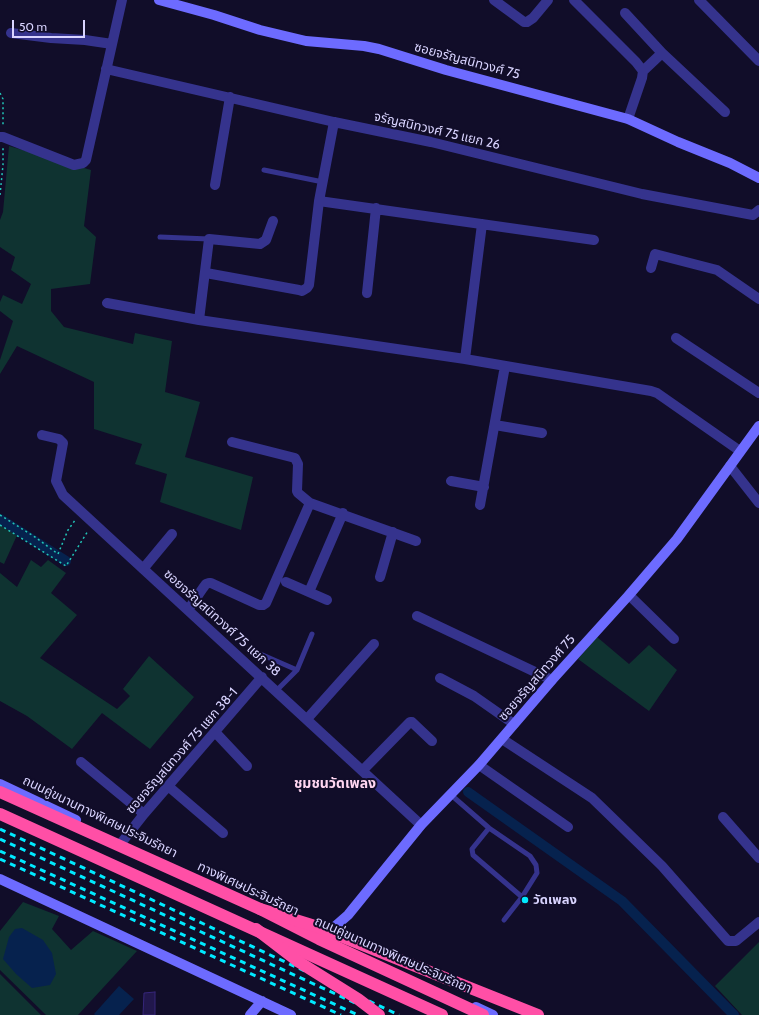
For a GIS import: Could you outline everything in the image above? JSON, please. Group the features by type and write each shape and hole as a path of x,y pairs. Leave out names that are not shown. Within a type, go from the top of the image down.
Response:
{"highway":[{"name":"ทางพิเศษประจิมรัถยา","path":"0,792 260,909 319,939 483,1015"},
{"path":"0,814 256,929 442,1015"},
{"path":"260,909 315,926 538,1015"},
{"path":"256,929 298,962 358,999 379,1015"}],"street":[{"path":"0,137 74,165 83,163 86,160 122,0"},
{"name":"ซอยจรัญสนิทวงศ์ 75","path":"159,0 214,15 260,30 306,41 364,46 379,49 446,70 628,119 678,142 730,163 759,178"},
{"path":"494,0 524,22 527,22 534,18 548,0"},
{"path":"574,0 636,62 643,71"},
{"path":"698,0 759,61"},
{"path":"625,13 662,54 725,112"},
{"path":"11,33 112,44"},
{"path":"628,119 643,71 662,54"},
{"name":"จรัญสนิทวงศ์ 75 แยก 26","path":"106,69 334,122 431,142 642,194 753,215 759,210"},
{"path":"214,185 230,97"},
{"path":"206,273 299,290 305,290 309,286 319,201 334,122"},
{"path":"319,201 594,240"},
{"path":"367,293 376,208"},
{"path":"199,320 209,239 260,244 266,240 273,221"},
{"path":"465,359 482,224"},
{"path":"651,268 655,254 717,270 759,299"},
{"path":"107,303 199,320 465,359 651,391 657,393 740,450"},
{"path":"676,338 759,393"},
{"path":"480,505 505,366"},
{"path":"495,424 542,433"},
{"name":"ซอยจรัญสนิทวงศ์ 75","path":"322,938 348,915 421,825 479,765 677,539 740,450 759,426"},
{"name":"ซอยจรัญสนิทวงศ์ 75 แยก 38","path":"42,435 60,439 62,441 63,444 56,483 63,495 277,690 421,825"},
{"path":"232,442 294,458 298,464 297,491 310,503 343,513 416,541"},
{"path":"730,466 759,503"},
{"path":"451,481 484,487"},
{"path":"188,610 206,584 209,583 258,605 263,605 266,603 310,503"},
{"path":"308,592 343,513"},
{"path":"380,577 393,532"},
{"path":"143,569 172,534"},
{"path":"286,582 327,600"},
{"path":"629,595 674,639"},
{"path":"417,616 552,680"},
{"path":"307,719 374,644"},
{"name":"ซอยจรัญสนิทวงศ์ 75 แยก 38-1","path":"122,842 144,814 262,677"},
{"path":"440,678 474,696 514,724"},
{"path":"363,770 410,722 412,722 432,741"},
{"path":"215,732 247,766"},
{"path":"502,739 592,798 662,866 728,941 736,942 759,922"},
{"path":"81,762 144,814"},
{"path":"479,765 568,827"},
{"name":"ถนนคู่ขนานทางพิเศษประจิมรัถยา","path":"0,784 322,938 493,1015"},
{"path":"168,786 223,833"},
{"path":"723,817 759,858"},
{"path":"0,879 291,1015"},
{"path":"250,1015 262,1001"}],"lane":[{"path":"264,170 323,182"},
{"path":"160,237 209,239"},
{"path":"277,690 297,670 312,634"},
{"path":"258,653 297,670"},
{"path":"450,794 489,828 530,856 536,865 537,873 522,897 504,920"},
{"path":"489,828 472,849 473,855 522,897"}],"path":[{"path":"0,514 58,554 68,530 76,520"},
{"path":"0,525 66,566 93,523"}],"green space":[{"path":"9,146 91,170 84,226 96,237 90,284 51,289 51,311 64,327 133,344 135,333 172,341 165,392 200,402 185,457 253,477 241,530 160,502 167,474 135,464 142,444 94,429 94,382 17,346 0,374 0,360 13,321 0,311 0,302 3,295 22,304 31,284 11,270 15,257 0,247 0,220 3,212"},
{"path":"0,521 18,533 4,564 0,562"},
{"path":"31,560 41,567 48,560 66,573 51,593 77,615 40,658 117,709 130,696 123,689 149,656 194,697 150,749 102,713 72,749 27,716 0,701 0,573 17,587"},
{"path":"597,637 629,664 649,645 677,670 649,711 578,659"},
{"path":"23,902 59,916 52,929 71,950 93,931 137,951 78,1015 46,1015 0,970 0,931"},
{"path":"759,942 759,1015 742,1015 715,986"},
{"path":"0,974 41,1015 0,1015"}],"water":[{"path":"22,928 43,940 52,953 56,974 50,985 32,988 16,974 3,959 9,937 15,929"},
{"path":"119,986 134,999 119,1015 95,1015 94,1014"}],"building":[{"path":"155,992 155,1015 143,1015 144,993"}],"waterway":[{"path":"0,519 66,561"},
{"path":"468,792 622,901 734,1015"}],"railway":[{"path":"0,829 399,1015"},
{"path":"0,839 381,1015"},
{"path":"0,851 358,1015"},
{"path":"0,859 341,1015"}],"place":[{"name":"วัดเพลง","path":"525,900"}],"district":[{"name":"ชุมชนวัดเพลง","path":"335,784"}]}
